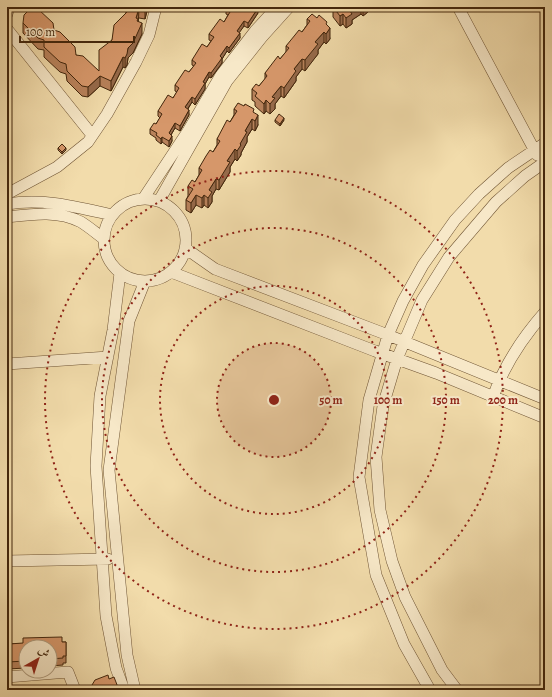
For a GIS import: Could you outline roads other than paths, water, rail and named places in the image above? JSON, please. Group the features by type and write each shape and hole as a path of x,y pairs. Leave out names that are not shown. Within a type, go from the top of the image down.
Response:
{"street":[{"path":"7,14 9,7"},
{"path":"7,194 57,167 88,142 107,114 149,35 156,7"},
{"path":"143,199 188,131 221,75 255,31 277,7"},
{"path":"159,201 227,81 262,37 289,7"},
{"path":"457,690 442,670 405,598 392,561 380,510 376,457 383,406 404,342 422,300 449,257 496,202 525,176 544,165 458,7"},
{"path":"7,29 92,135"},
{"path":"430,690 404,644 376,575 359,477 369,400 388,335 403,301 423,265 455,220 479,194 508,168 545,143"},
{"path":"143,199 159,201 172,209 181,220 186,234 186,248 180,261 171,272 159,279 145,281 131,279 120,272 111,263 105,252 104,239 106,226 112,215 121,206 131,201 143,199"},
{"path":"7,204 34,201 52,202 112,215"},
{"path":"7,217 40,213 55,214 80,222 104,239"},
{"path":"186,248 215,269 388,335 545,399"},
{"path":"120,272 113,330 100,396 96,466 106,616 116,668 124,690"},
{"path":"171,272 382,354 436,373 545,418"},
{"path":"135,690 127,654 109,470 129,321 145,281"},
{"path":"493,397 499,380 510,359 532,327 545,312"},
{"path":"7,364 108,357"},
{"path":"7,561 117,558"},
{"path":"7,677 68,672 75,690"}]}
